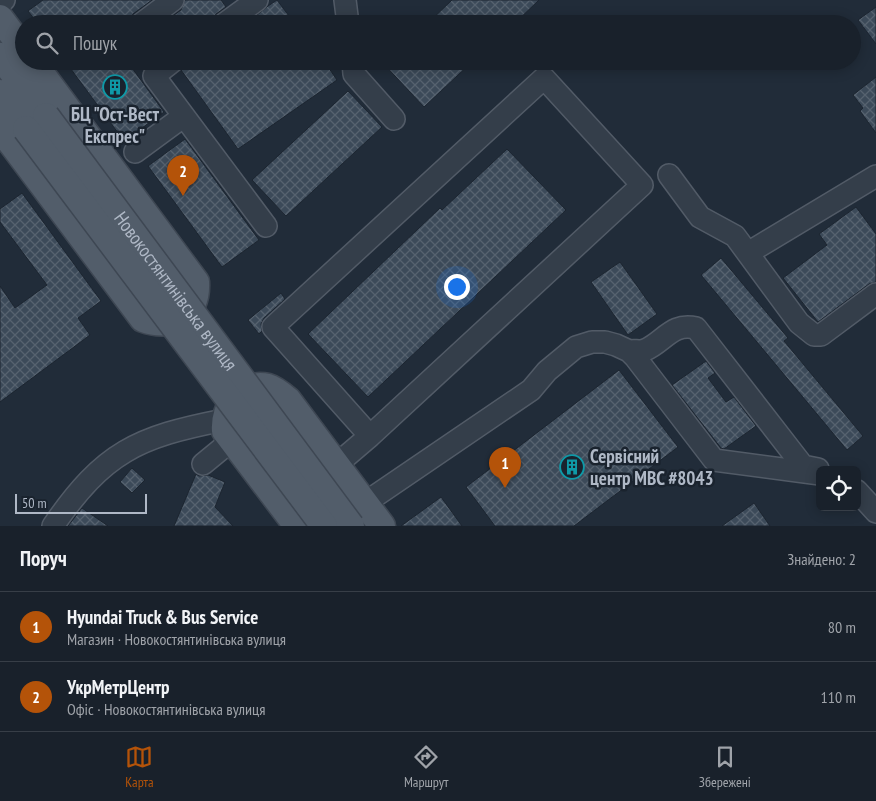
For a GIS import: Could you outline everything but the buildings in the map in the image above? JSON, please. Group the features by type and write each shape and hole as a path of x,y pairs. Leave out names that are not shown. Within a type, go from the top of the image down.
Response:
{"main road":[{"path":"0,18 15,38"},
{"name":"Новокостянтинівська вулиця","path":"0,56 36,122 324,526"},
{"path":"0,128 143,319 153,323 174,322 188,311 197,294 196,282 39,70"},
{"name":"Новокостянтинівська вулиця","path":"0,93 36,122 351,526"},
{"path":"297,526 228,431 229,405 247,389 256,386 270,387 288,400 382,526"}],"street":[{"path":"0,3 4,0"},
{"path":"153,15 173,0"},
{"path":"345,0 347,15"},
{"path":"149,70 266,226"},
{"path":"353,70 354,74 394,119"},
{"path":"336,465 370,436 642,185 544,78 274,327 370,436"},
{"path":"135,152 184,116"},
{"path":"669,174 700,217 734,236 800,323 814,335 821,335 876,294"},
{"path":"748,253 876,176"},
{"path":"365,503 531,390 547,371 576,347 592,342 605,342 629,351 641,352 648,349 671,331 684,327 696,328 803,466 816,468"},
{"path":"629,351 714,460 816,473"},
{"path":"53,526 81,489 116,456 137,444 182,428 228,431"},
{"path":"203,464 228,431"},
{"path":"861,495 876,512"}],"place":[{"name":"БЦ \"Ост-Вест Експрес\"","path":"115,87"},
{"name":"УкрМетрЦентр","path":"183,196"},
{"name":"Сервісний центр МВС #8043","path":"572,467"},
{"name":"Hyundai Truck & Bus Service","path":"505,488"}]}
